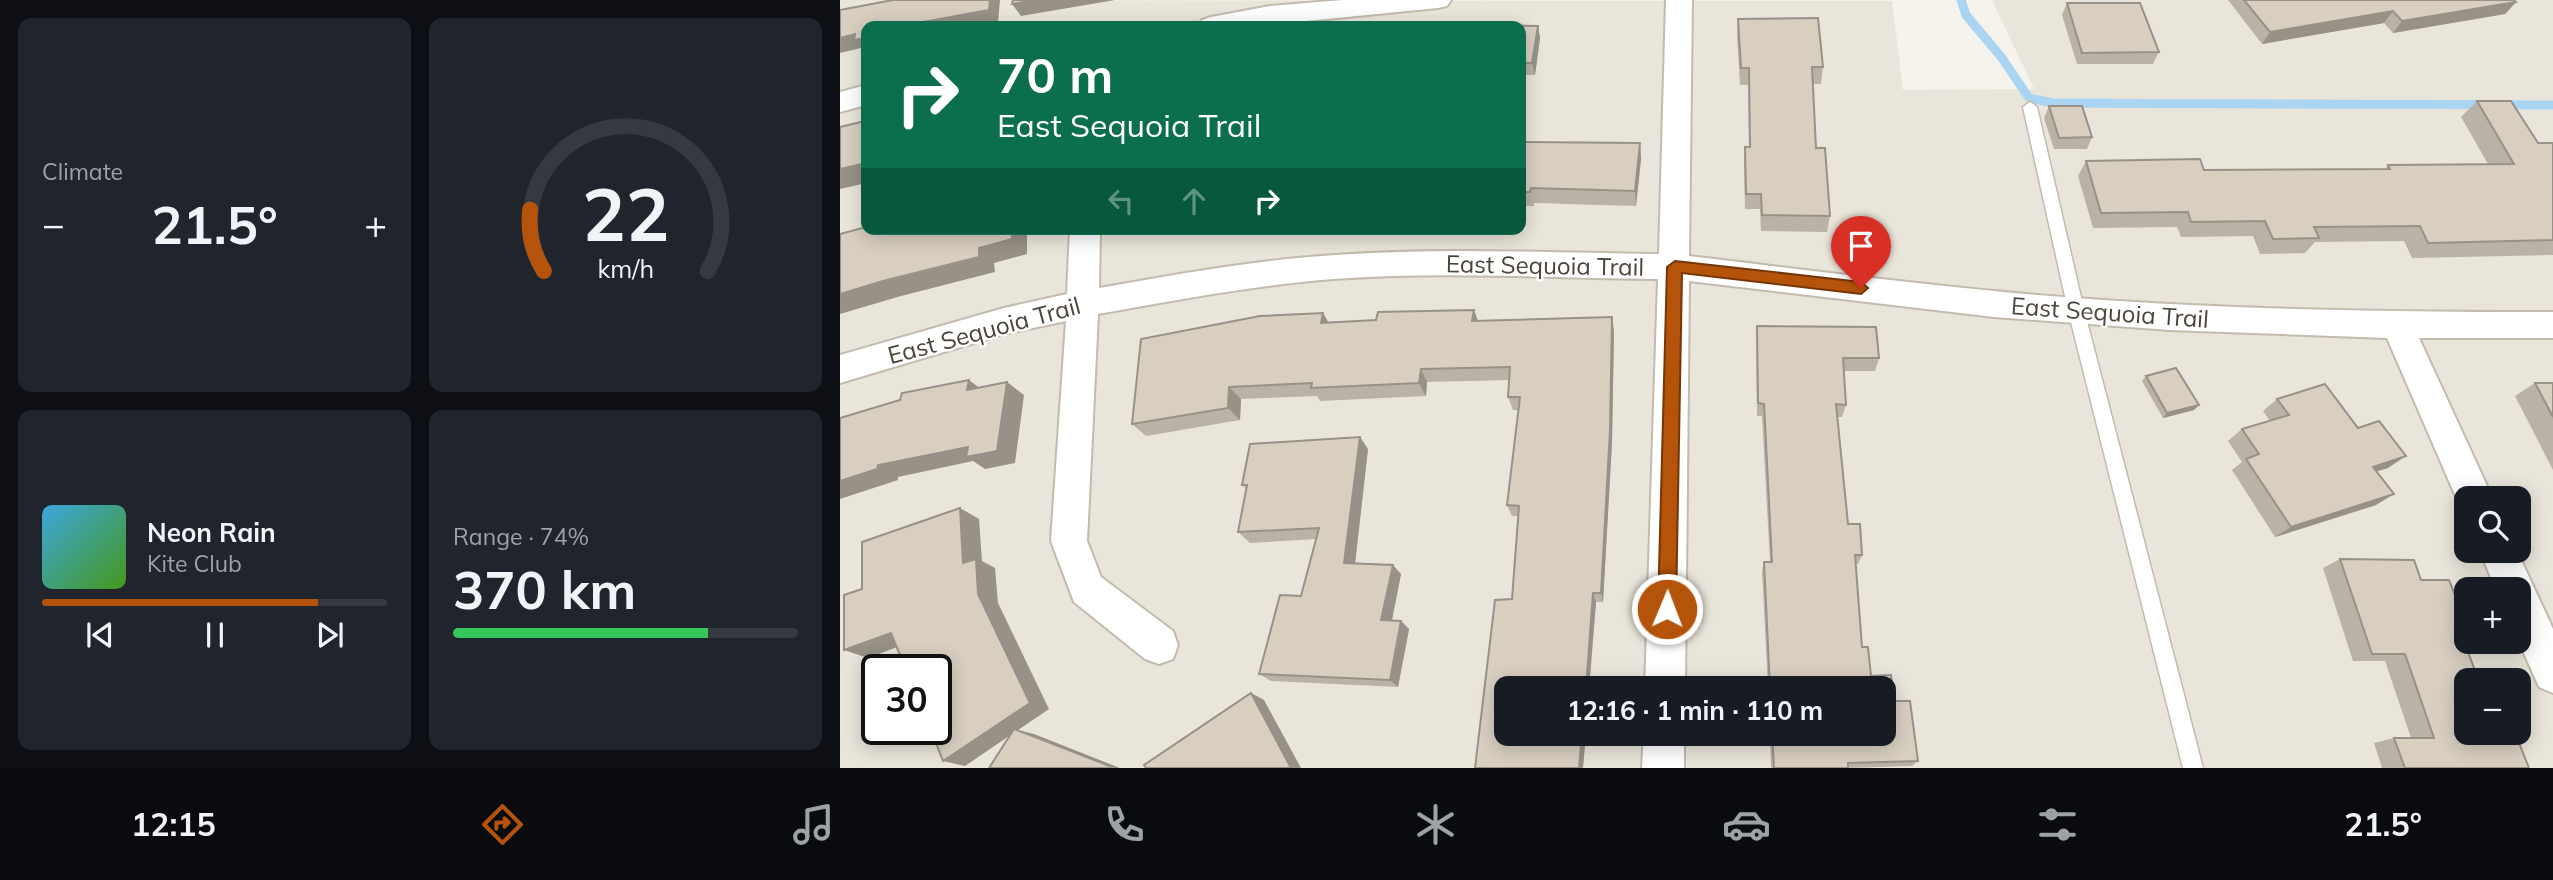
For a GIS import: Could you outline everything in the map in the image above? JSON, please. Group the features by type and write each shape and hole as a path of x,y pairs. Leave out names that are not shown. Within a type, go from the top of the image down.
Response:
{"street":[{"path":"1238,21 1270,15 1438,0"},
{"path":"1665,676 1679,0"},
{"path":"840,102 861,96"},
{"path":"1085,235 1069,541 1087,589 1159,645"},
{"name":"East Sequoia Trail","path":"840,369 1004,321 1082,304 1216,280 1333,267 1392,264 1675,267 1994,304 2169,317 2397,326 2553,325"},
{"path":"2397,326 2469,486"},
{"path":"2531,625 2553,673"},
{"path":"1663,768 1664,746"}],"lane":[{"path":"2030,107 2076,310 2193,768"}],"shaded area":[{"path":"840,0 1892,1 1903,90 2034,89 1992,0 2553,0 2553,768 840,768"}],"building":[{"path":"893,0 990,0 989,10 928,21 861,21 861,39 854,40 855,34 840,38 840,10"},
{"path":"1013,0 1035,0 1012,4"},
{"path":"2244,0 2516,2 2402,21 2393,11 2270,32"},
{"path":"2067,3 2140,3 2159,52 2082,53"},
{"path":"1818,18 1823,67 1812,67 1816,148 1825,148 1830,216 1762,215 1761,194 1746,194 1745,147 1750,147 1749,68 1741,68 1738,19"},
{"path":"1526,26 1538,26 1532,63 1526,63"},
{"path":"2477,101 2511,101 2538,143 2553,143 2553,240 2428,243 2420,226 2314,227 2319,238 2273,239 2265,221 2191,222 2188,212 2101,213 2086,161 2200,159 2204,170 2390,169 2388,165 2514,164"},
{"path":"2049,106 2082,106 2092,137 2059,138"},
{"path":"861,122 861,164 840,169 840,127"},
{"path":"1526,142 1640,143 1635,191 1531,188 1530,192 1526,192"},
{"path":"861,228 861,235 1012,235 1012,239 979,248 979,257 840,294 840,234"},
{"path":"1474,310 1472,321 1612,317 1610,430 1601,593 1593,593 1587,676 1494,676 1494,746 1581,746 1579,768 1475,768 1495,600 1512,599 1519,506 1507,505 1520,397 1508,397 1510,367 1421,369 1419,383 1311,388 1312,383 1229,387 1228,408 1132,424 1141,339 1260,316 1323,313 1321,323 1376,320 1378,312"},
{"path":"1757,326 1876,327 1879,358 1843,358 1846,405 1836,404 1848,524 1860,524 1862,555 1855,555 1862,647 1868,647 1871,676 1769,676 1764,562 1772,562 1764,404 1758,403"},
{"path":"2176,368 2199,405 2167,413 2146,376"},
{"path":"969,380 967,390 1007,382 997,451 966,457 968,447 878,465 877,469 840,481 840,418 900,400 902,393"},
{"path":"2535,383 2553,383 2553,417"},
{"path":"2325,384 2358,428 2379,421 2406,456 2373,467 2394,494 2291,527 2246,459 2259,454 2242,429 2289,415 2277,399"},
{"path":"1360,437 1344,563 1393,565 1381,620 1401,621 1390,680 1259,674 1280,595 1301,596 1319,528 1238,532 1247,485 1242,485 1250,444"},
{"path":"960,508 963,563 976,559 978,594 1030,703 943,761 937,745 952,745 952,654 900,654 891,633 844,650 844,595 862,589 862,542"},
{"path":"2340,559 2414,560 2421,580 2449,580 2454,592 2454,654 2469,654 2474,668 2454,668 2454,745 2520,745 2529,768 2405,768 2394,738 2434,738 2405,654 2372,654"},
{"path":"1251,693 1291,768 1146,768 1144,765"},
{"path":"1896,701 1910,701 1918,761 1848,763 1848,768 1774,768 1773,746 1896,746"},
{"path":"1014,729 1112,767 1112,768 989,768"}],"waterway":[{"path":"1961,0 1966,15 2002,58 2029,98 2053,103 2553,105"}],"route":[{"path":"1667,609 1675,267 1861,288"}]}
